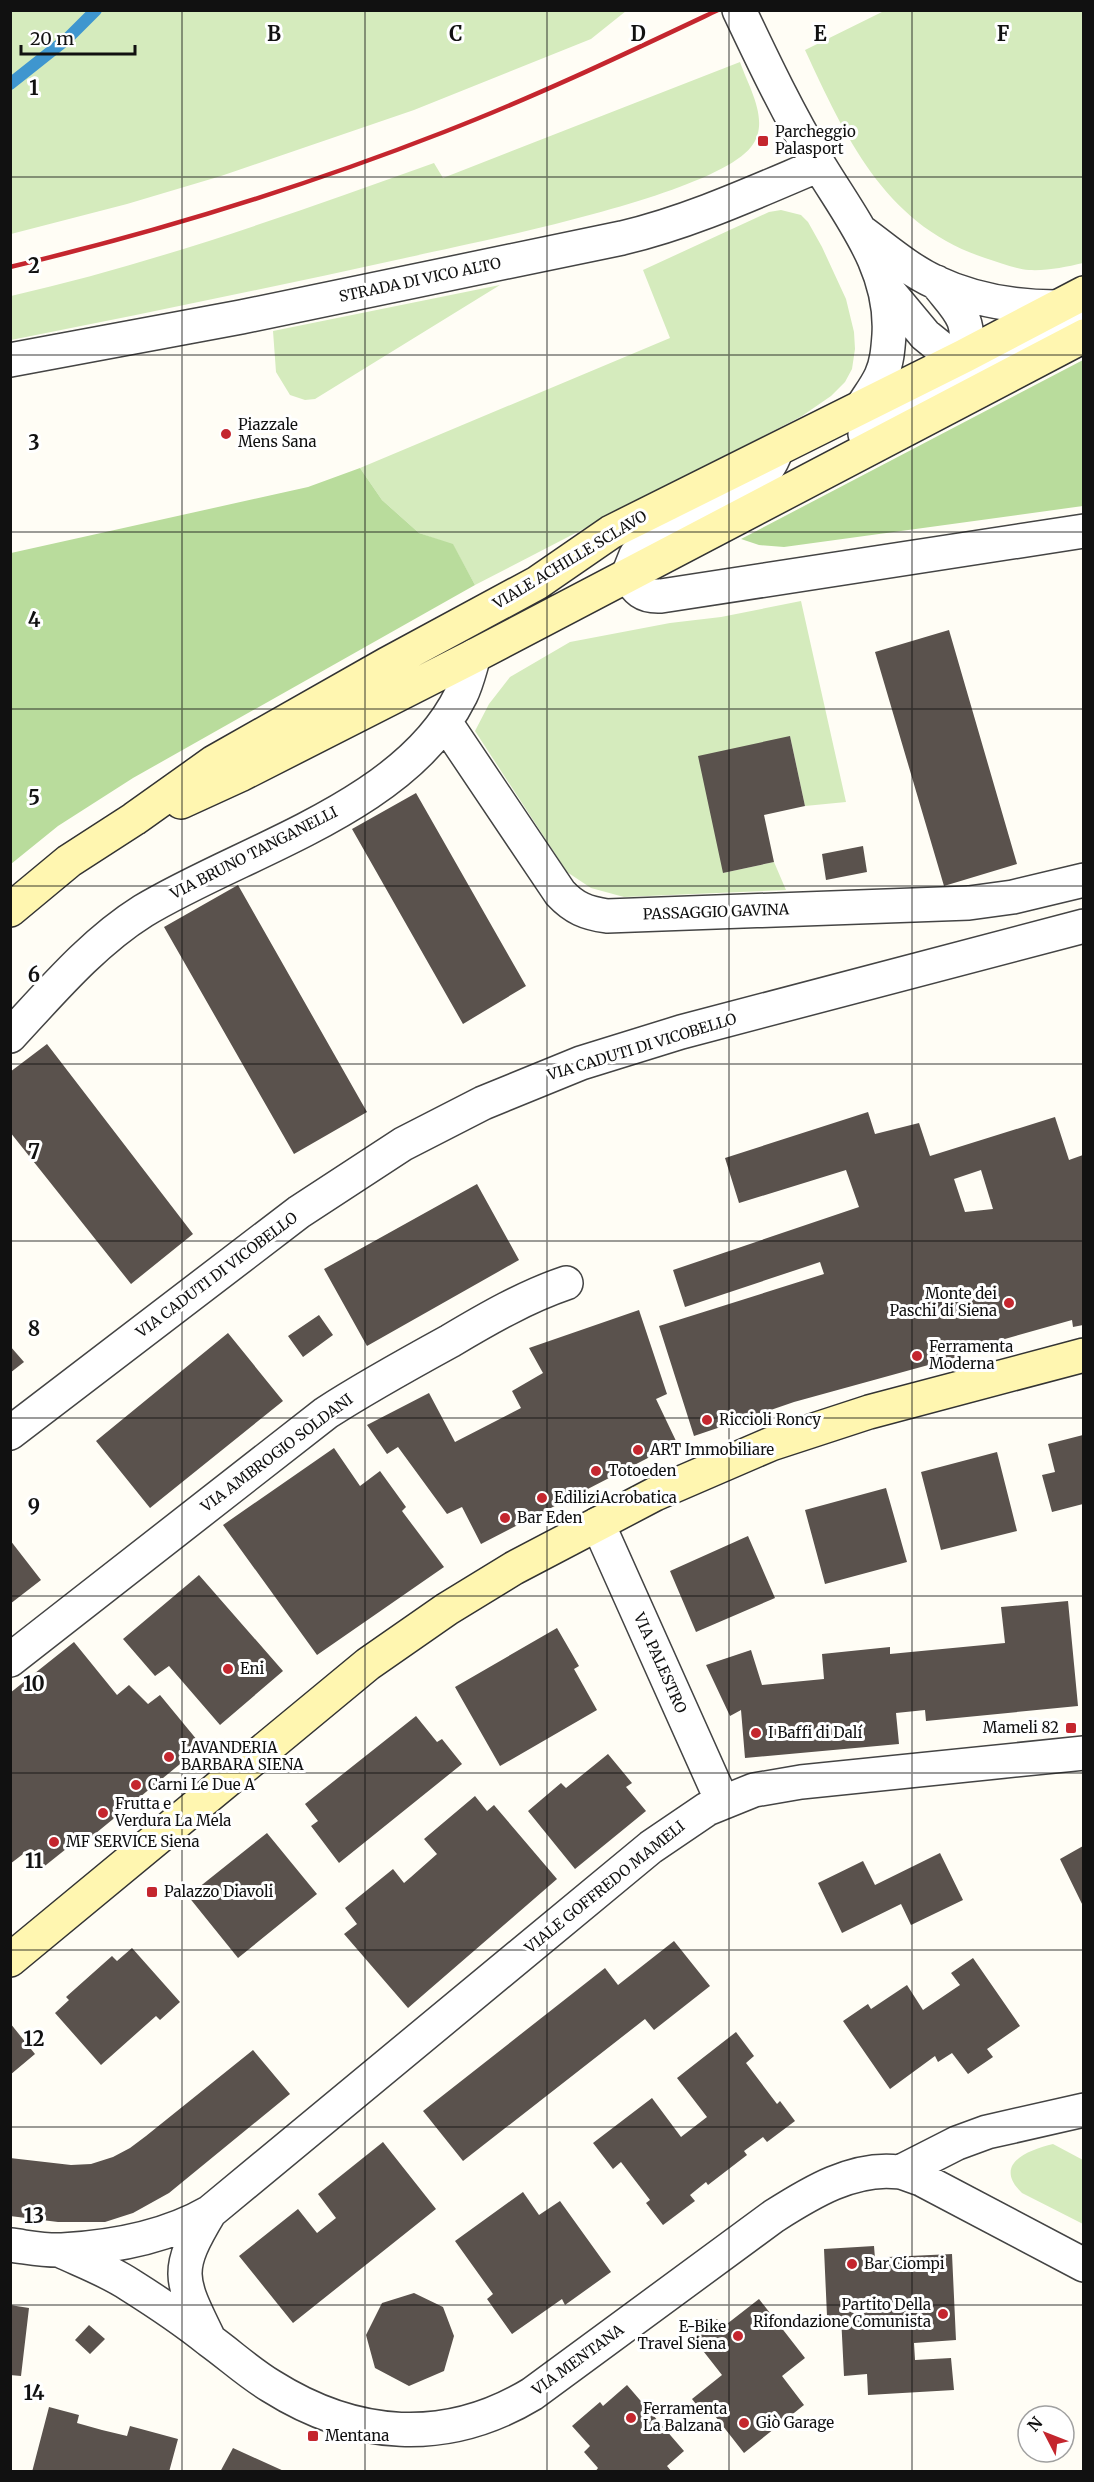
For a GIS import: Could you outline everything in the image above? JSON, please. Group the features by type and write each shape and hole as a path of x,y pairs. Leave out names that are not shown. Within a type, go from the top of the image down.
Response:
{"main road":[{"name":"VIALE ACHILLE SCLAVO","path":"10,910 69,861 134,819 178,785 233,750 537,584 611,532 1074,305"},
{"name":"VIALE ACHILLE SCLAVO","path":"134,819 194,797 232,779 474,656 1083,336"},
{"path":"10,1960 330,1694 387,1650 487,1584 598,1524 708,1469 790,1437 869,1412 1083,1355"}],"street":[{"path":"739,10 776,88 819,165 862,232 885,286 889,318 886,359 881,375 862,407"},
{"name":"STRADA DI VICO ALTO","path":"10,360 241,317 622,238 716,208 819,165"},
{"path":"862,232 906,265 936,282 992,301 1019,306 1074,305"},
{"path":"827,471 856,440 948,386 958,372 968,340 967,327 956,307 936,282"},
{"path":"885,286 932,342 946,352 964,357"},
{"path":"776,451 771,464 756,483 649,542 636,555 628,575 637,590 643,594 661,596 1083,531"},
{"name":"VIA BRUNO TANGANELLI","path":"10,1036 87,956 133,918 171,895 337,811 377,788 406,764 445,722 465,686 474,656"},
{"name":"PASSAGGIO GAVINA","path":"445,722 560,893 579,910 592,914 923,906 1013,897 1083,880"},
{"name":"VIA CADUTI DI VICOBELLO","path":"10,1432 299,1212 403,1144 483,1102 581,1064 681,1032 1083,926"},
{"name":"VIA AMBROGIO SOLDANI","path":"10,1660 332,1409 493,1316 566,1283"},
{"name":"VIA PALESTRO","path":"598,1524 722,1801"},
{"name":"VIALE GOFFREDO MAMELI","path":"10,2245 60,2250 156,2236 185,2226 210,2212 651,1847 690,1818 722,1801 754,1790 801,1782 1083,1753"},
{"path":"900,2172 957,2143 987,2132 1083,2110"},
{"name":"VIA MENTANA","path":"60,2250 130,2285 273,2388 349,2422 399,2430 444,2427 498,2413 532,2394 733,2245 796,2202 816,2191 854,2177 877,2172 900,2172 921,2179 1083,2265"},
{"name":"VIALE GOFFREDO MAMELI","path":"209,2340 190,2301 185,2286 184,2272 190,2247 210,2212"}],"green space":[{"path":"886,10 1083,11 1083,263 1029,270 985,258 950,243 920,224 895,201 873,175 836,115 805,50"},
{"path":"10,11 626,11 591,39 414,110 221,176 127,204 11,234"},
{"path":"740,62 759,116 757,137 751,147 727,166 689,184 640,201 476,243 11,340 11,296 171,253 434,163 443,178"},
{"path":"781,210 801,215 808,222 846,299 854,332 855,349 852,369 845,382 831,396 802,416 475,585 453,545 419,533 382,500 360,468 670,338 643,270 769,212"},
{"path":"500,285 315,399 305,400 290,395 276,372 273,331"},
{"path":"1083,360 1083,506 784,547 759,545 741,539"},
{"path":"360,468 382,500 419,533 453,544 475,585 133,778 58,826 11,864 11,553 308,487"},
{"path":"801,601 846,802 805,806 790,736 723,873 774,862 786,890 624,897 591,888 567,872 475,731 489,704 510,677 570,642"},
{"path":"1053,2144 1083,2160 1083,2224 1022,2193 1014,2183 1011,2174 1012,2166 1017,2160 1033,2150"}],"building":[{"path":"949,630 1017,864 944,886 875,652"},
{"path":"790,736 805,806 764,815 774,862 723,873 698,756"},
{"path":"416,793 526,986 463,1024 352,829"},
{"path":"863,846 867,872 826,880 822,854"},
{"path":"238,885 367,1112 294,1154 164,927"},
{"path":"47,1044 193,1234 131,1284 10,1132 10,1072"},
{"path":"868,1112 875,1134 919,1123 930,1156 1055,1117 1069,1160 1083,1155 1083,1325 1073,1327 1072,1320 959,1352 961,1356 794,1402 694,1436 659,1326 824,1274 820,1262 685,1307 673,1270 859,1207 846,1170 739,1203 725,1158","holes":["981,1170 993,1209 965,1212 954,1179"]},
{"path":"477,1184 519,1260 367,1346 324,1269"},
{"path":"639,1310 667,1394 656,1399 677,1443 481,1544 462,1507 447,1514 398,1447 387,1454 367,1425 429,1393 455,1442 521,1408 512,1391 543,1373 529,1348"},
{"path":"319,1315 333,1335 303,1357 288,1336"},
{"path":"228,1333 283,1401 150,1508 96,1441"},
{"path":"10,1346 24,1362 10,1373"},
{"path":"1083,1435 1083,1504 1052,1512 1042,1475 1055,1472 1048,1444"},
{"path":"334,1448 360,1486 380,1471 406,1507 402,1511 444,1567 317,1655 223,1525"},
{"path":"997,1452 1017,1531 941,1550 921,1472"},
{"path":"886,1488 907,1562 825,1584 805,1510"},
{"path":"748,1536 775,1598 696,1632 670,1571"},
{"path":"10,1540 41,1580 10,1604"},
{"path":"199,1575 283,1671 220,1725 169,1666 155,1676 123,1639"},
{"path":"1068,1601 1078,1706 926,1721 925,1710 896,1713 899,1744 745,1758 741,1710 730,1716 706,1665 751,1650 762,1685 824,1679 822,1654 890,1647 890,1654 1005,1643 1001,1607"},
{"path":"557,1628 579,1666 574,1669 597,1710 500,1766 455,1687"},
{"path":"74,1642 117,1695 129,1685 148,1704 160,1695 202,1746 90,1838 86,1833 41,1869 27,1851 10,1864 10,1693"},
{"path":"416,1716 437,1742 442,1739 462,1764 339,1863 311,1826 318,1821 305,1804"},
{"path":"608,1754 632,1783 626,1787 646,1811 575,1869 528,1811 561,1783 566,1788"},
{"path":"475,1796 487,1811 494,1805 557,1879 408,2008 344,1934 357,1924 345,1908 393,1869 404,1883 411,1877 437,1854 424,1839"},
{"path":"267,1833 317,1894 238,1958 188,1896"},
{"path":"1083,1846 1083,1906 1060,1859"},
{"path":"940,1853 963,1900 911,1925 901,1904 842,1933 818,1883 863,1861 875,1885"},
{"path":"674,1941 710,1986 654,2030 645,2019 463,2161 423,2111 605,1968 618,1985"},
{"path":"132,1948 180,2002 160,2020 156,2016 101,2065 55,2013 69,2000 66,1997 112,1956 117,1961"},
{"path":"973,1958 1020,2026 987,2049 993,2057 968,2074 952,2053 938,2062 935,2056 890,2089 843,2021 868,2004 871,2009 907,1985 923,2010 960,1985 951,1973"},
{"path":"10,2023 35,2054 10,2075"},
{"path":"736,2032 754,2056 746,2063 777,2104 780,2101 795,2121 767,2142 763,2137 744,2151 747,2155 708,2185 706,2182 690,2195 695,2201 663,2225 646,2203 650,2200 621,2162 613,2169 593,2143 652,2098 681,2137 707,2117 677,2078"},
{"path":"253,2050 290,2094 169,2193 133,2213 105,2222 58,2222 10,2216 10,2158 71,2165 91,2164 113,2157 146,2136"},
{"path":"383,2142 436,2209 293,2323 239,2256 298,2209 317,2233 336,2218 318,2194"},
{"path":"523,2192 539,2215 560,2201 611,2272 565,2305 562,2299 512,2334 487,2299 493,2294 455,2241"},
{"path":"874,2246 876,2271 889,2271 888,2257 952,2254 956,2340 914,2343 915,2360 951,2358 954,2390 868,2395 867,2374 844,2376 841,2316 827,2316 824,2249"},
{"path":"414,2293 443,2307 454,2336 444,2371 409,2386 375,2368 366,2335 382,2303"},
{"path":"759,2299 805,2358 782,2376 804,2405 744,2453 708,2407 702,2412 692,2399 722,2375 693,2338 717,2319 723,2327"},
{"path":"10,2305 29,2308 21,2376 10,2375"},
{"path":"89,2325 105,2339 90,2354 75,2340"},
{"path":"627,2385 684,2451 667,2466 672,2472 595,2472 598,2468 584,2452 590,2446 572,2426 600,2402 603,2406"},
{"path":"49,2407 79,2415 77,2423 102,2430 127,2436 130,2426 178,2439 169,2472 32,2472"},
{"path":"233,2448 286,2472 220,2472"}],"waterway":[{"path":"10,84 68,38 96,10"}],"railway":[{"path":"10,267 120,239 230,207 391,152 548,89 718,10"}],"place":[{"name":"Parcheggio Palasport","path":"763,141"},
{"name":"Piazzale Mens Sana","path":"226,434"},
{"name":"Monte dei Paschi di Siena","path":"1009,1303"},
{"name":"Ferramenta Moderna","path":"917,1356"},
{"name":"Riccioli Roncy","path":"707,1420"},
{"name":"ART Immobiliare","path":"638,1450"},
{"name":"Totoeden","path":"596,1471"},
{"name":"EdiliziAcrobatica","path":"542,1498"},
{"name":"Bar Eden","path":"505,1518"},
{"name":"Eni","path":"228,1669"},
{"name":"Mameli 82","path":"1071,1728"},
{"name":"I Baffi di Dalí","path":"756,1733"},
{"name":"LAVANDERIA BARBARA SIENA","path":"169,1757"},
{"name":"Carni Le Due A","path":"136,1785"},
{"name":"Frutta e Verdura La Mela","path":"103,1813"},
{"name":"MF SERVICE Siena","path":"54,1842"},
{"name":"Palazzo Diavoli","path":"152,1892"},
{"name":"Bar Ciompi","path":"852,2264"},
{"name":"Partito Della Rifondazione Comunista","path":"943,2314"},
{"name":"E-Bike Travel Siena","path":"738,2336"},
{"name":"Ferramenta La Balzana","path":"631,2418"},
{"name":"Giò Garage","path":"744,2423"},
{"name":"Mentana","path":"313,2436"}]}
